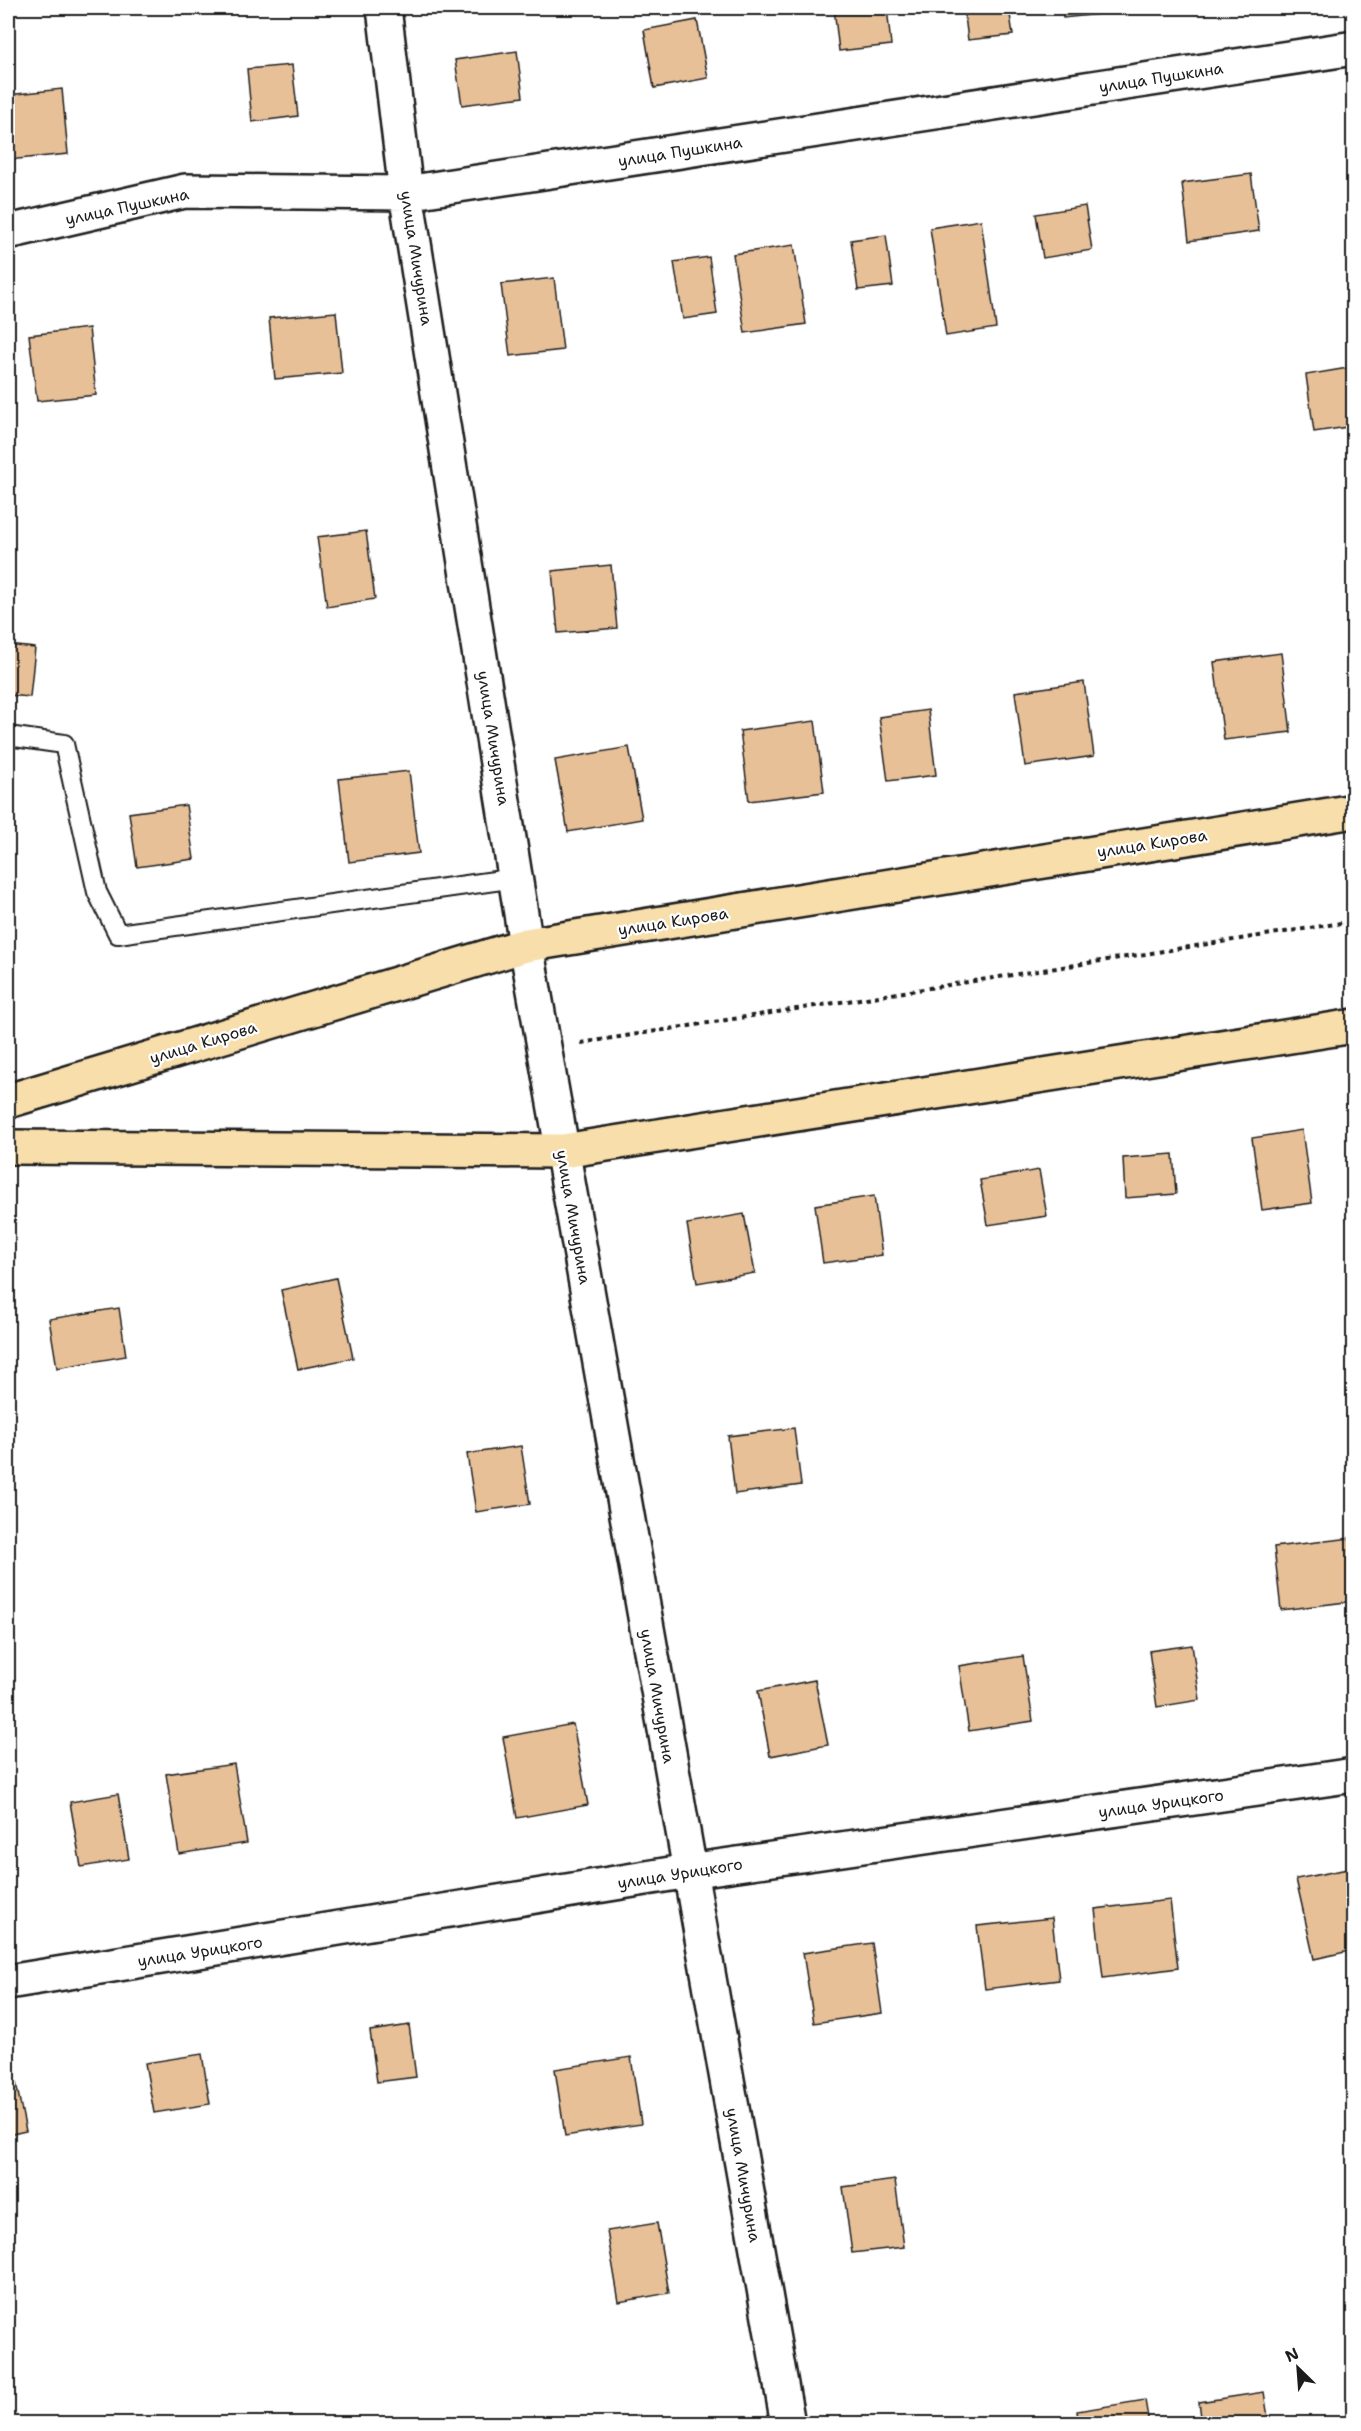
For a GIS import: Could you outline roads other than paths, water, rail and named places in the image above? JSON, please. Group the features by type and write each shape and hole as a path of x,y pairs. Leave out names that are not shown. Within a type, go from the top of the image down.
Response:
{"main road":[{"name":"улица Кирова","path":"8,1101 526,945 1353,811"},
{"path":"8,1147 563,1151 1353,1026"}],"street":[{"name":"улица Мичурина","path":"384,8 406,193 526,945 788,2424"},
{"name":"улица Пушкина","path":"8,232 186,191 406,193 1353,48"},
{"name":"улица Урицкого","path":"8,1982 689,1871 1353,1775"}],"lane":[{"path":"8,736 64,744 97,892 118,934 516,878"}]}
